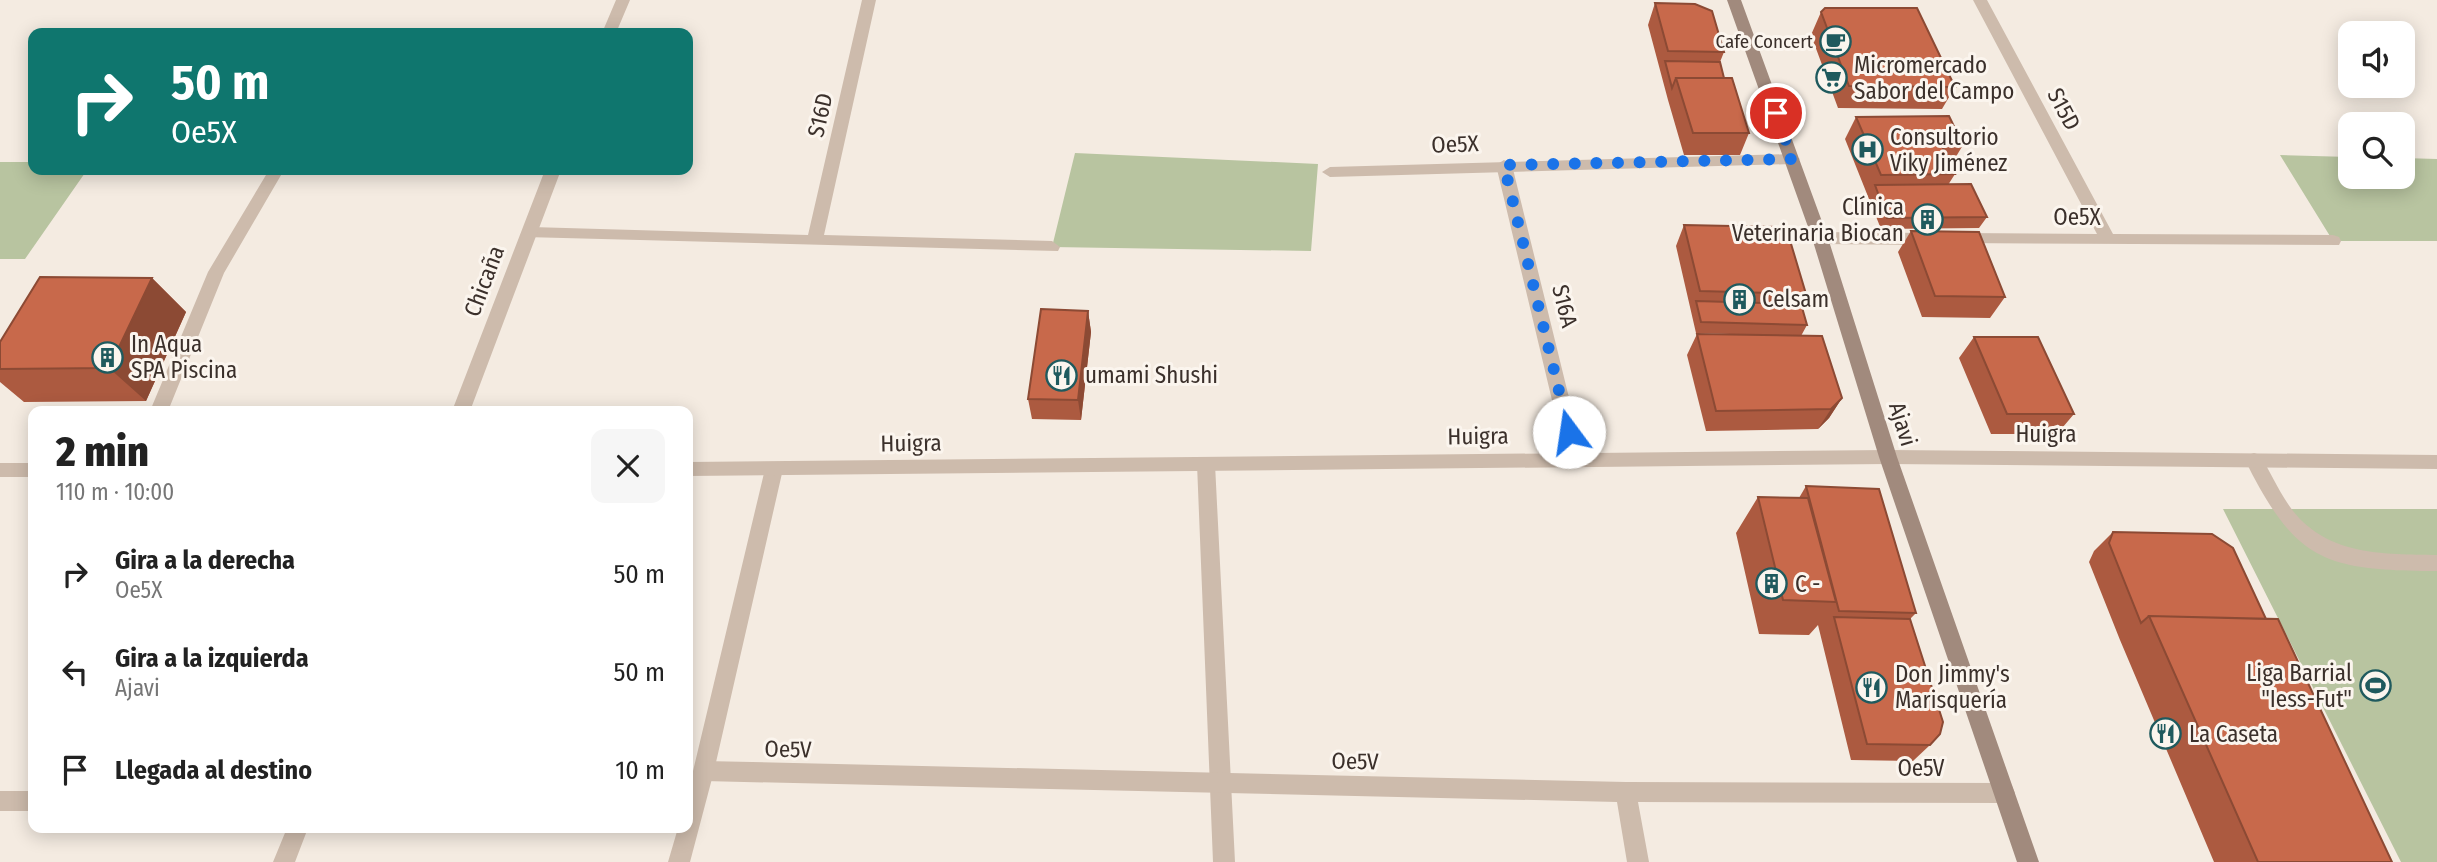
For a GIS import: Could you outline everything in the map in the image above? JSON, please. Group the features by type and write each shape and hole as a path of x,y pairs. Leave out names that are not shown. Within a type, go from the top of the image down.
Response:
{"street":[{"path":"611,28 623,0"},
{"name":"S16D","path":"815,240 870,0"},
{"name":"Ajavi","path":"1734,0 1820,238 1888,457 2028,862"},
{"name":"S15D","path":"1980,0 2108,240"},
{"name":"Oe5X","path":"1330,172 1504,165 1792,159"},
{"name":"S16A","path":"1504,165 1575,459"},
{"path":"161,406 216,272 273,175"},
{"name":"Chicaña","path":"463,406 551,175"},
{"path":"531,233 1052,247"},
{"name":"Oe5X","path":"1820,238 2333,241"},
{"name":"Huigra","path":"693,469 1888,457 2437,462"},
{"path":"2254,460 2287,518 2309,541 2332,552 2364,561 2437,563"},
{"path":"1206,464 1224,862"},
{"path":"693,812 774,469"},
{"path":"0,470 28,470"},
{"name":"Oe5V","path":"704,772 1626,792 2005,793"},
{"path":"1626,792 1638,862"},
{"path":"0,801 28,801"},
{"path":"284,862 295,833"},
{"path":"679,862 687,833"}],"green space":[{"path":"1075,153 1318,164 1311,251 1052,247"},
{"path":"2280,155 2338,157 2338,189 2415,189 2415,158 2437,159 2437,241 2333,241"},
{"path":"0,162 28,162 28,175 84,175 25,259 0,259"},
{"name":"Liga Barrial \"Iess-Fut\"","path":"2223,509 2437,509 2437,862 2401,862"}],"building":[{"path":"1655,3 1695,4 1712,11 1724,52 1668,51"},
{"path":"1825,8 1917,8 1955,87 1849,86 1821,12"},
{"path":"1665,61 1720,62 1724,78 1676,78 1672,88"},
{"path":"1676,78 1732,78 1749,133 1693,133"},
{"path":"1949,116 1963,145 1942,146 1955,174 1881,175 1856,117"},
{"path":"1971,184 1987,217 1887,218 1875,185"},
{"path":"1684,225 1786,227 1806,294 1700,291"},
{"path":"1911,231 1979,232 2005,297 1935,296"},
{"path":"40,277 152,278 109,368 0,369 0,342"},
{"path":"1696,301 1801,304 1807,325 1701,322"},
{"name":"umami Shushi","path":"1041,309 1088,311 1078,400 1028,399"},
{"path":"1697,334 1822,336 1842,398 1831,409 1716,411"},
{"path":"1974,337 2038,337 2074,414 2007,414"},
{"path":"1806,486 1879,489 1916,613 1839,611"},
{"path":"1758,497 1808,498 1836,602 1783,600"},
{"path":"2113,532 2212,534 2233,548 2266,619 2149,616 2141,623 2109,543"},
{"path":"2149,616 2278,619 2392,862 2258,862"},
{"name":"Don Jimmy's Marisquería","path":"1834,617 1910,619 1943,722 1940,734 1930,745 1867,744"}],"place":[{"name":"Cafe Concert","path":"1836,41"},
{"name":"Micromercado Sabor del Campo","path":"1831,78"},
{"name":"Consultorio Viky Jiménez","path":"1867,150"},
{"name":"Clínica Veterinaria Biocan","path":"1927,220"},
{"name":"Celsam","path":"1739,299"},
{"name":"In Aqua SPA Piscina","path":"108,357"},
{"name":"umami Shushi","path":"1062,375"},
{"name":"C -","path":"1772,584"},
{"name":"Liga Barrial \"Iess-Fut\"","path":"2375,686"},
{"name":"Don Jimmy's Marisquería","path":"1872,687"},
{"name":"La Caseta","path":"2166,734"}],"route":[{"path":"1569,432 1504,165 1792,159 1776,113"}]}
